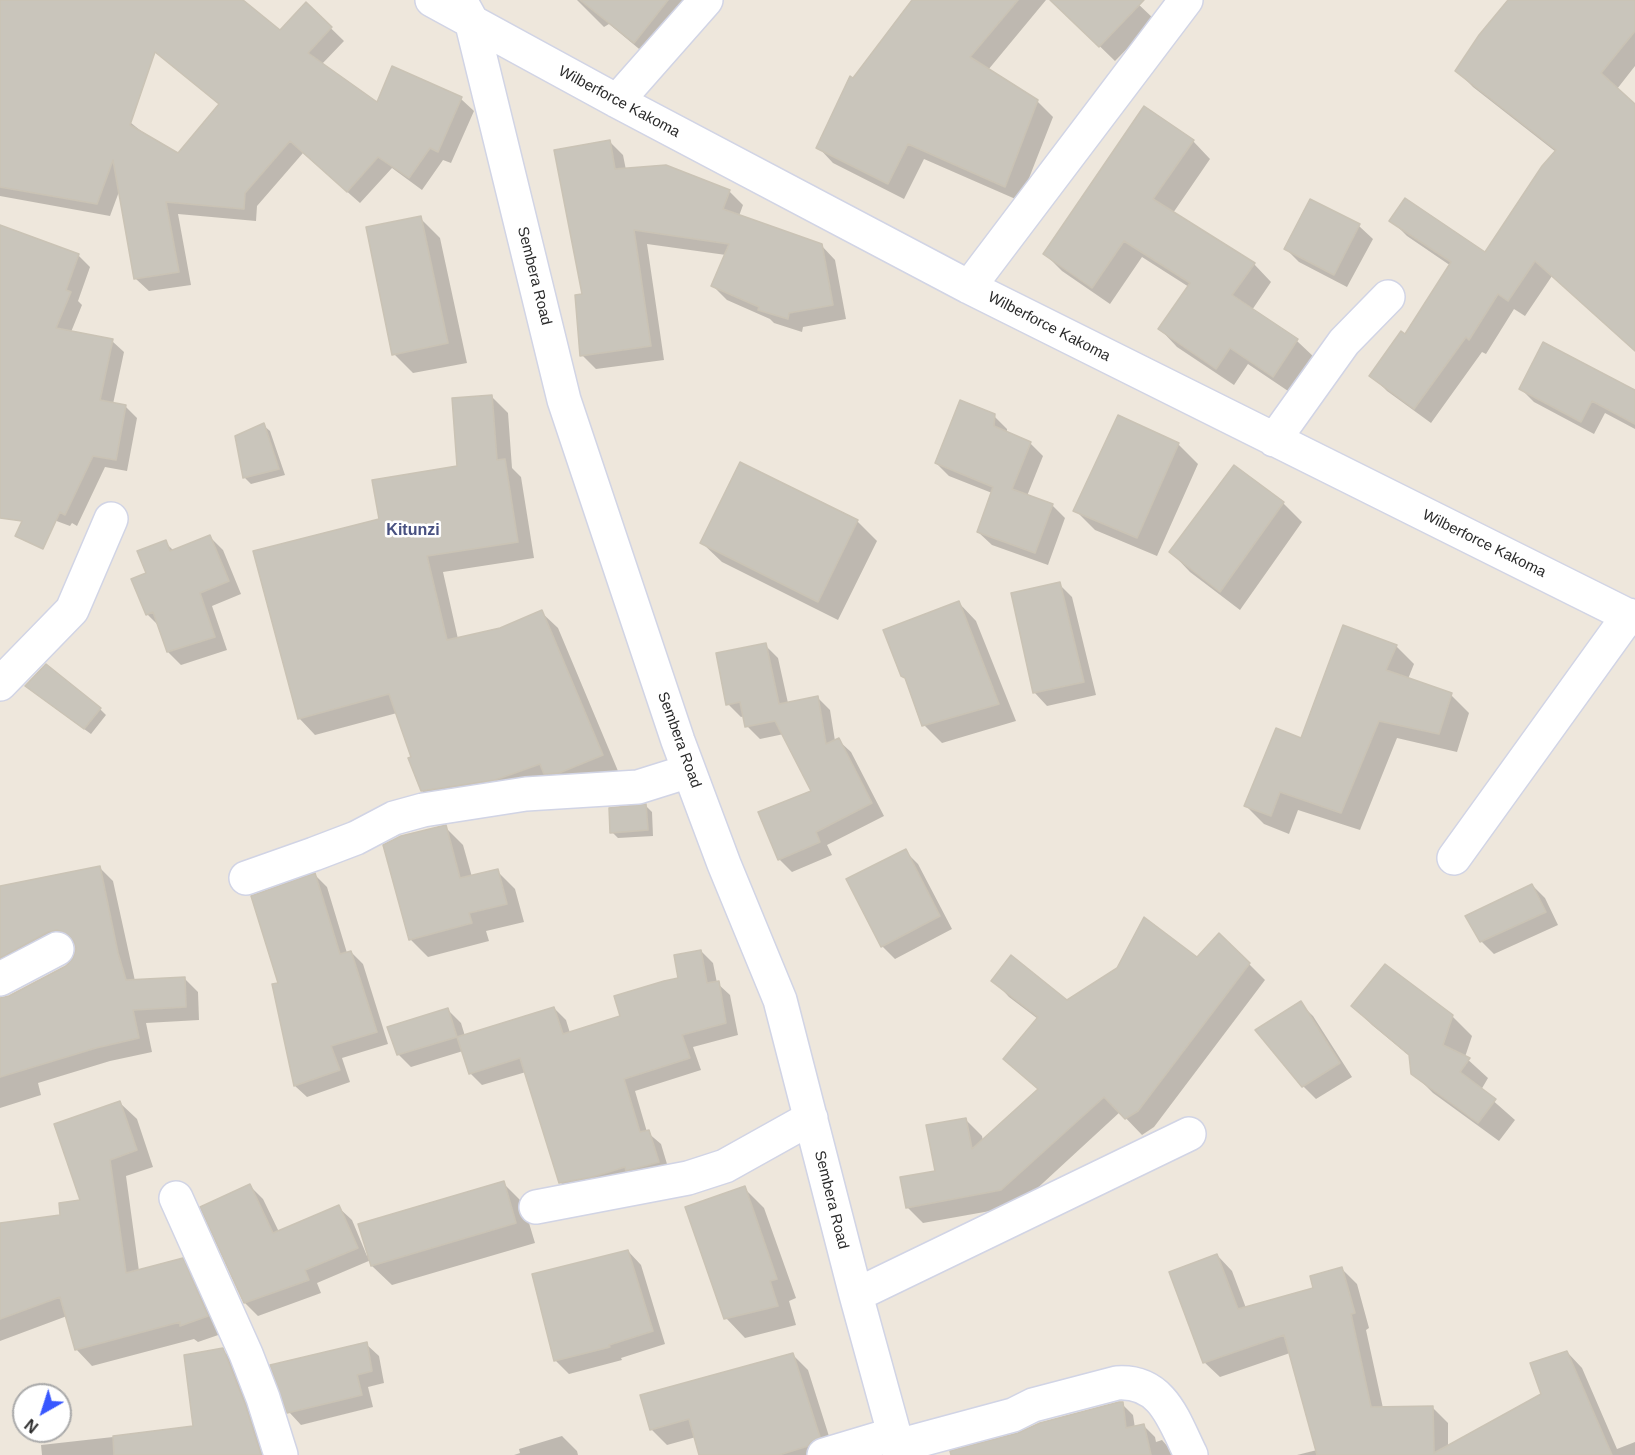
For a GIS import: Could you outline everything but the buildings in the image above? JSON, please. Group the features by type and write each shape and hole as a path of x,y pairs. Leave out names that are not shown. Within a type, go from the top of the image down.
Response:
{"street":[{"name":"Wilberforce Kakoma","path":"432,0 466,10 617,101 969,287 1632,617"},
{"path":"617,101 706,0"},
{"path":"969,287 1127,75 1186,0"},
{"name":"Sembera Road","path":"466,10 564,400 689,771 724,864 780,1000 897,1445"},
{"path":"1274,440 1344,342 1388,297"},
{"path":"0,684 72,610 111,519"},
{"path":"1454,858 1632,617"},
{"path":"246,878 356,838 394,818 423,810 526,794 638,787 689,771"},
{"path":"0,979 57,949"},
{"path":"536,1207 688,1178 725,1166 811,1118"},
{"path":"856,1295 1189,1134"},
{"path":"176,1198 246,1354 281,1455"},
{"path":"824,1455 897,1445 1013,1415 1032,1406 1127,1382 1151,1390 1167,1406 1191,1455"}],"district":[{"name":"Kitunzi","path":"413,531"}]}
